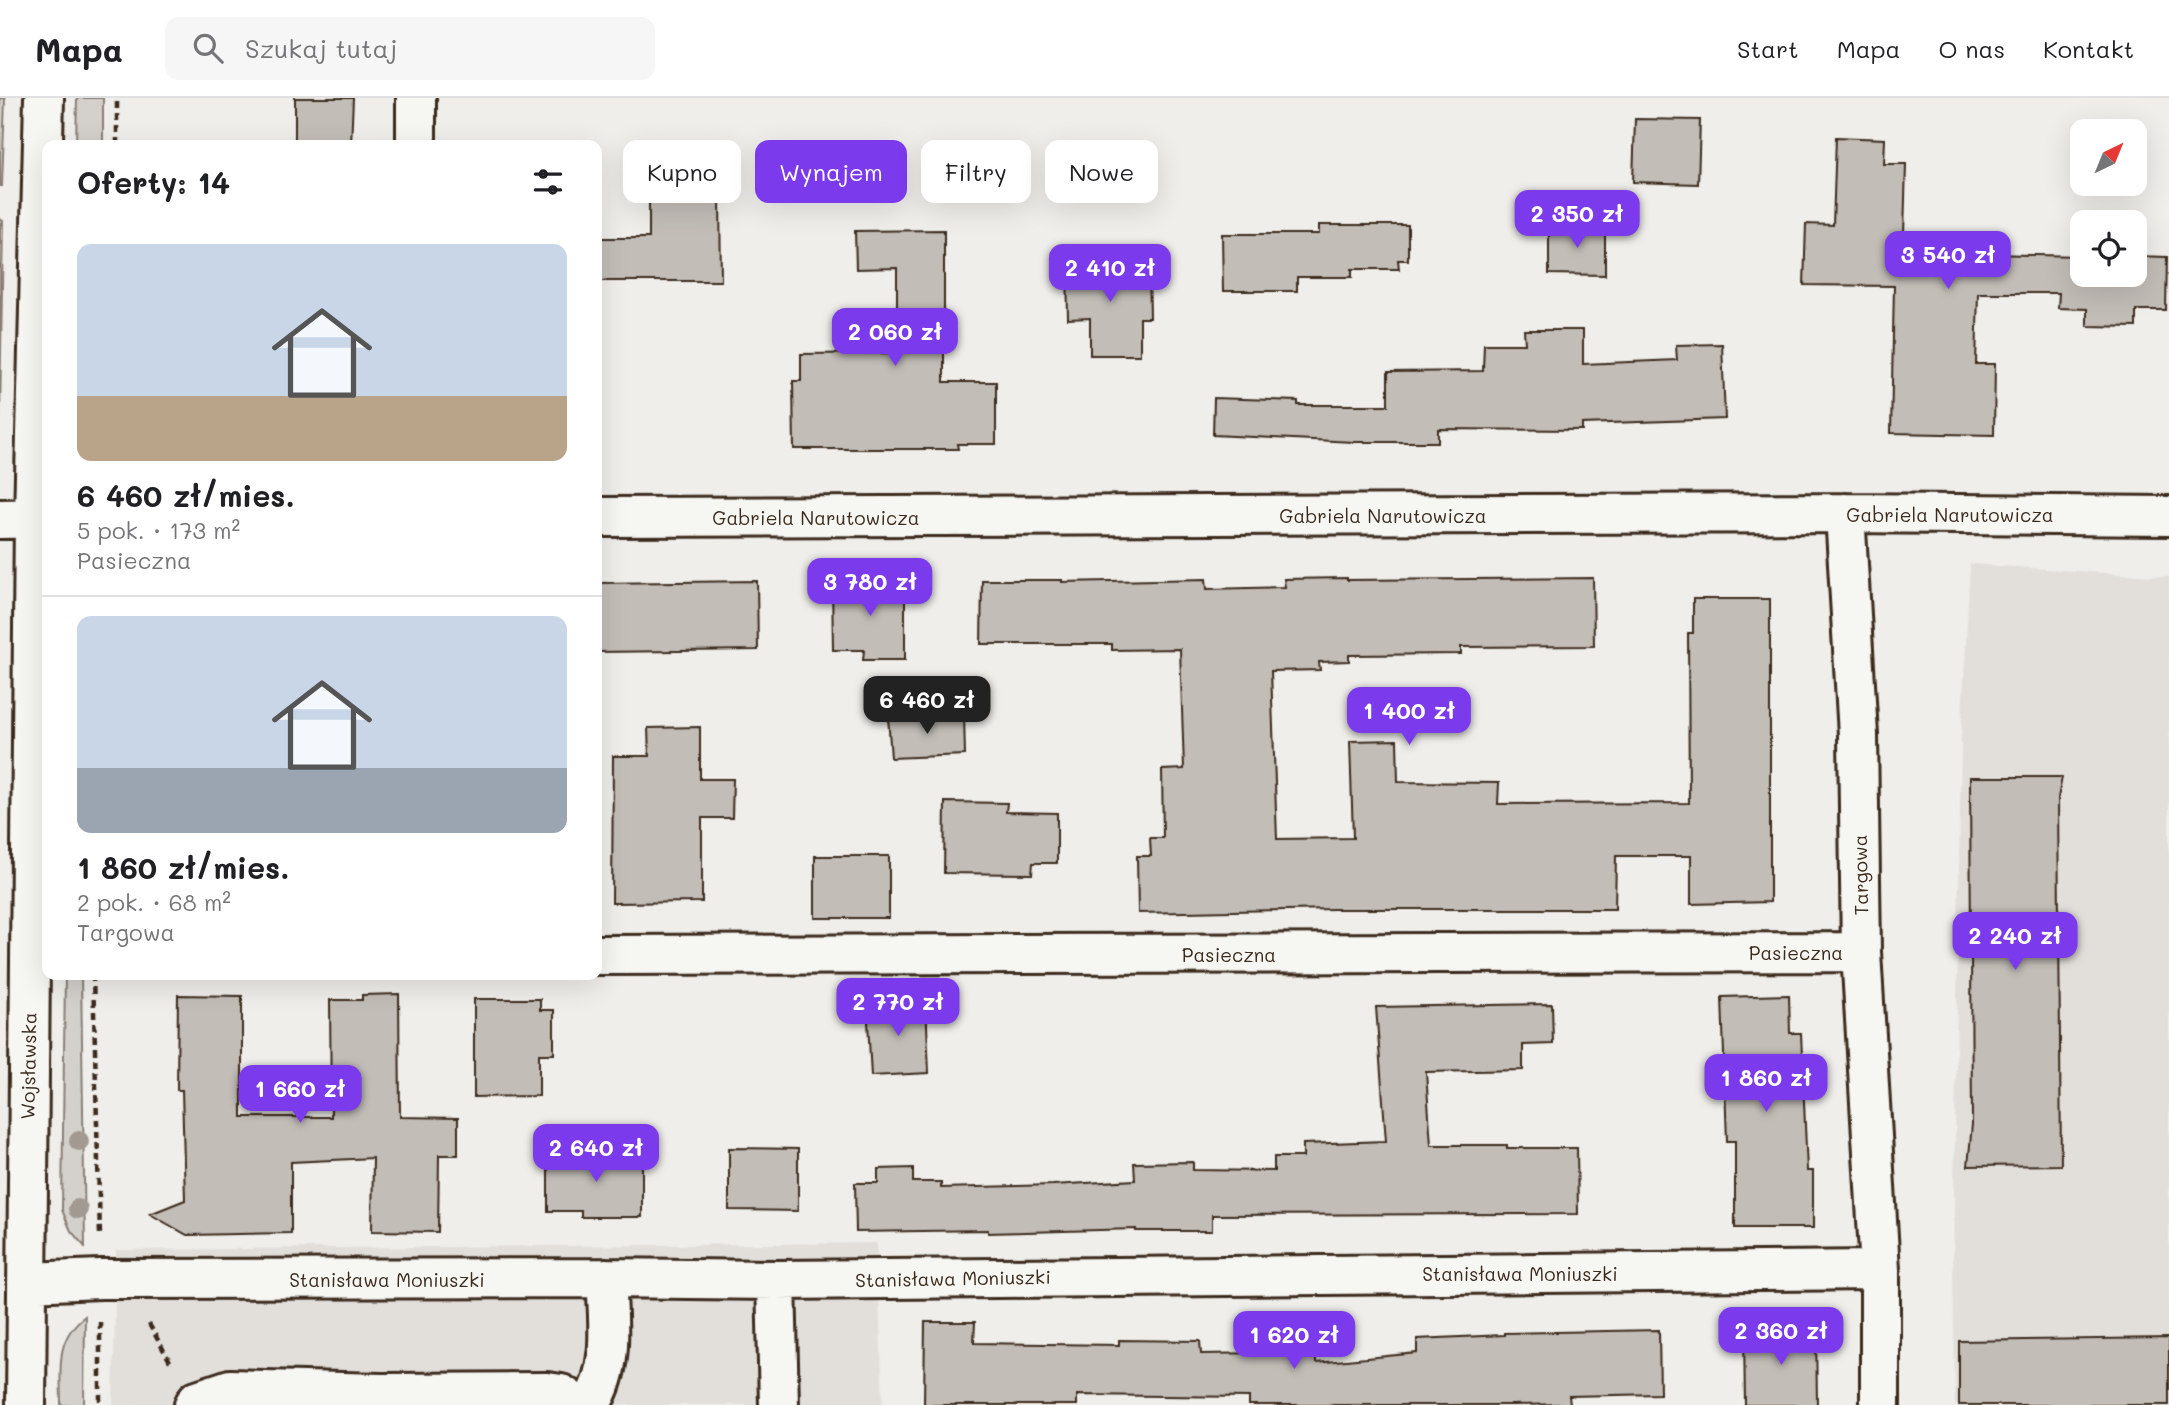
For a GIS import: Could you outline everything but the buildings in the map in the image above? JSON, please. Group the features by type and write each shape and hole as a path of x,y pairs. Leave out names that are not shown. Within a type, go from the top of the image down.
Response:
{"street":[{"name":"Wojsławska","path":"42,140 44,98"},
{"path":"416,98 416,140"},
{"name":"Wojsławska","path":"26,1405 27,1282 38,948 27,518 42,147"},
{"name":"Gabriela Narutowicza","path":"602,517 1845,513 2169,516"},
{"name":"Targowa","path":"1845,513 1858,735 1861,952 1880,1270 1880,1405"},
{"name":"Pasieczna","path":"602,955 1861,952"},
{"name":"Stanisława Moniuszki","path":"27,1282 101,1279 776,1280 1880,1270"},
{"path":"590,1405 602,1382 606,1365 606,1278"},
{"path":"776,1280 779,1405"},
{"path":"195,1403 230,1389 547,1392 561,1395 578,1405"}],"path":[{"path":"117,98 117,140"},
{"path":"93,980 101,1279 100,1405"},
{"path":"148,1322 195,1403"}],"shaded area":[{"path":"0,98 5,98 2,186 0,186"},
{"path":"77,98 103,98 103,140 76,140"},
{"path":"0,219 3,221 0,421"},
{"path":"1970,564 2169,577 2169,1405 1955,1405 1953,1261 1961,738"},
{"path":"65,980 81,980 85,1247 71,1231 62,1210"},
{"path":"877,1243 883,1405 113,1405 116,1250"},
{"path":"85,1316 84,1405 61,1405 61,1356 68,1335"}]}
